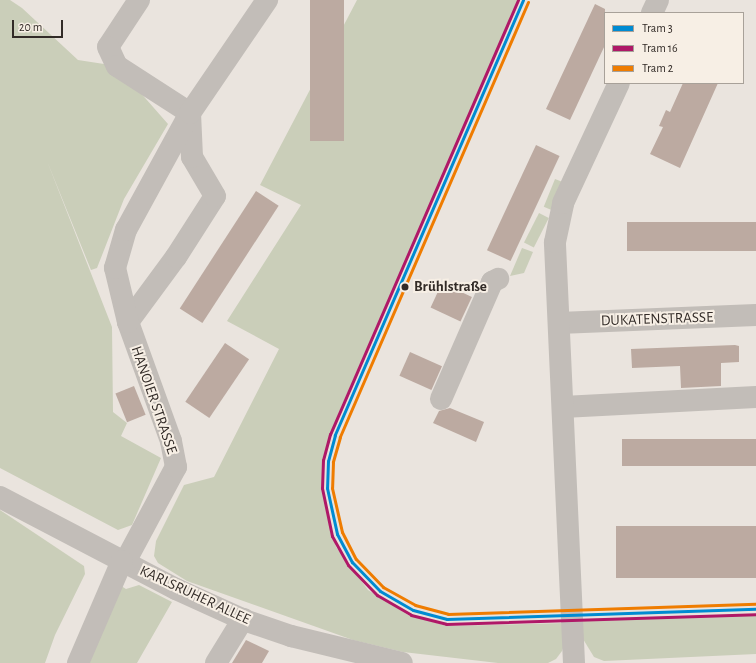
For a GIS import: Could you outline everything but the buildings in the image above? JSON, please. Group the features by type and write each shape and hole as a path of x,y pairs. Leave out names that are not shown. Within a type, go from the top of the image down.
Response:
{"street":[{"path":"128,322 176,257 215,196 192,157 190,113 117,66 108,47 139,0"},
{"name":"HANOIER STRASSE","path":"78,663 124,561 176,467 171,442 128,322 115,268 126,230 190,113 267,0"},
{"path":"652,12 658,0"},
{"path":"574,663 555,242 563,203 619,84"},
{"path":"441,399 492,282 498,279"},
{"name":"DUKATENSTRASSE","path":"559,323 756,315"},
{"path":"563,407 756,397"},
{"name":"KARLSRUHER ALLEE","path":"0,497 124,561 244,620 292,636 395,662"},
{"path":"216,663 244,620"}],"green space":[{"path":"0,0 10,0 22,8 78,60 117,66 168,124 124,199 97,268 91,270 47,161 112,327 113,412 127,423 121,436 161,458 132,525 118,530 0,468"},
{"path":"357,0 519,0 339,412 324,460 323,496 336,547 368,590 408,615 447,626 564,623 566,639 562,651 556,659 548,663 498,663 403,652 353,640 187,581 158,563 154,556 156,541 184,485 214,477 279,349 227,321 301,205 260,185"},
{"path":"555,179 565,183 554,211 544,207"},
{"path":"539,213 549,218 534,247 524,242"},
{"path":"522,248 533,252 524,273 510,276"},
{"path":"0,510 84,566 85,574 55,635 45,663 0,663"},
{"path":"118,584 126,589 139,585 172,602 137,663 77,663"},
{"path":"756,614 756,654 604,661 594,657 583,639 581,621"}],"tram line":[{"name":"16","path":"518,0 330,434 323,460 322,488 332,536 348,565 377,595 411,615 446,624 756,614"},
{"name":"3","path":"523,0 335,435 328,461 327,488 337,534 352,562 380,591 413,610 447,619 756,609"},
{"name":"2","path":"528,2 340,437 333,462 332,488 342,532 356,559 383,587 415,605 448,614 756,604"}],"place":[{"name":"Brühlstraße","path":"405,287"}]}
